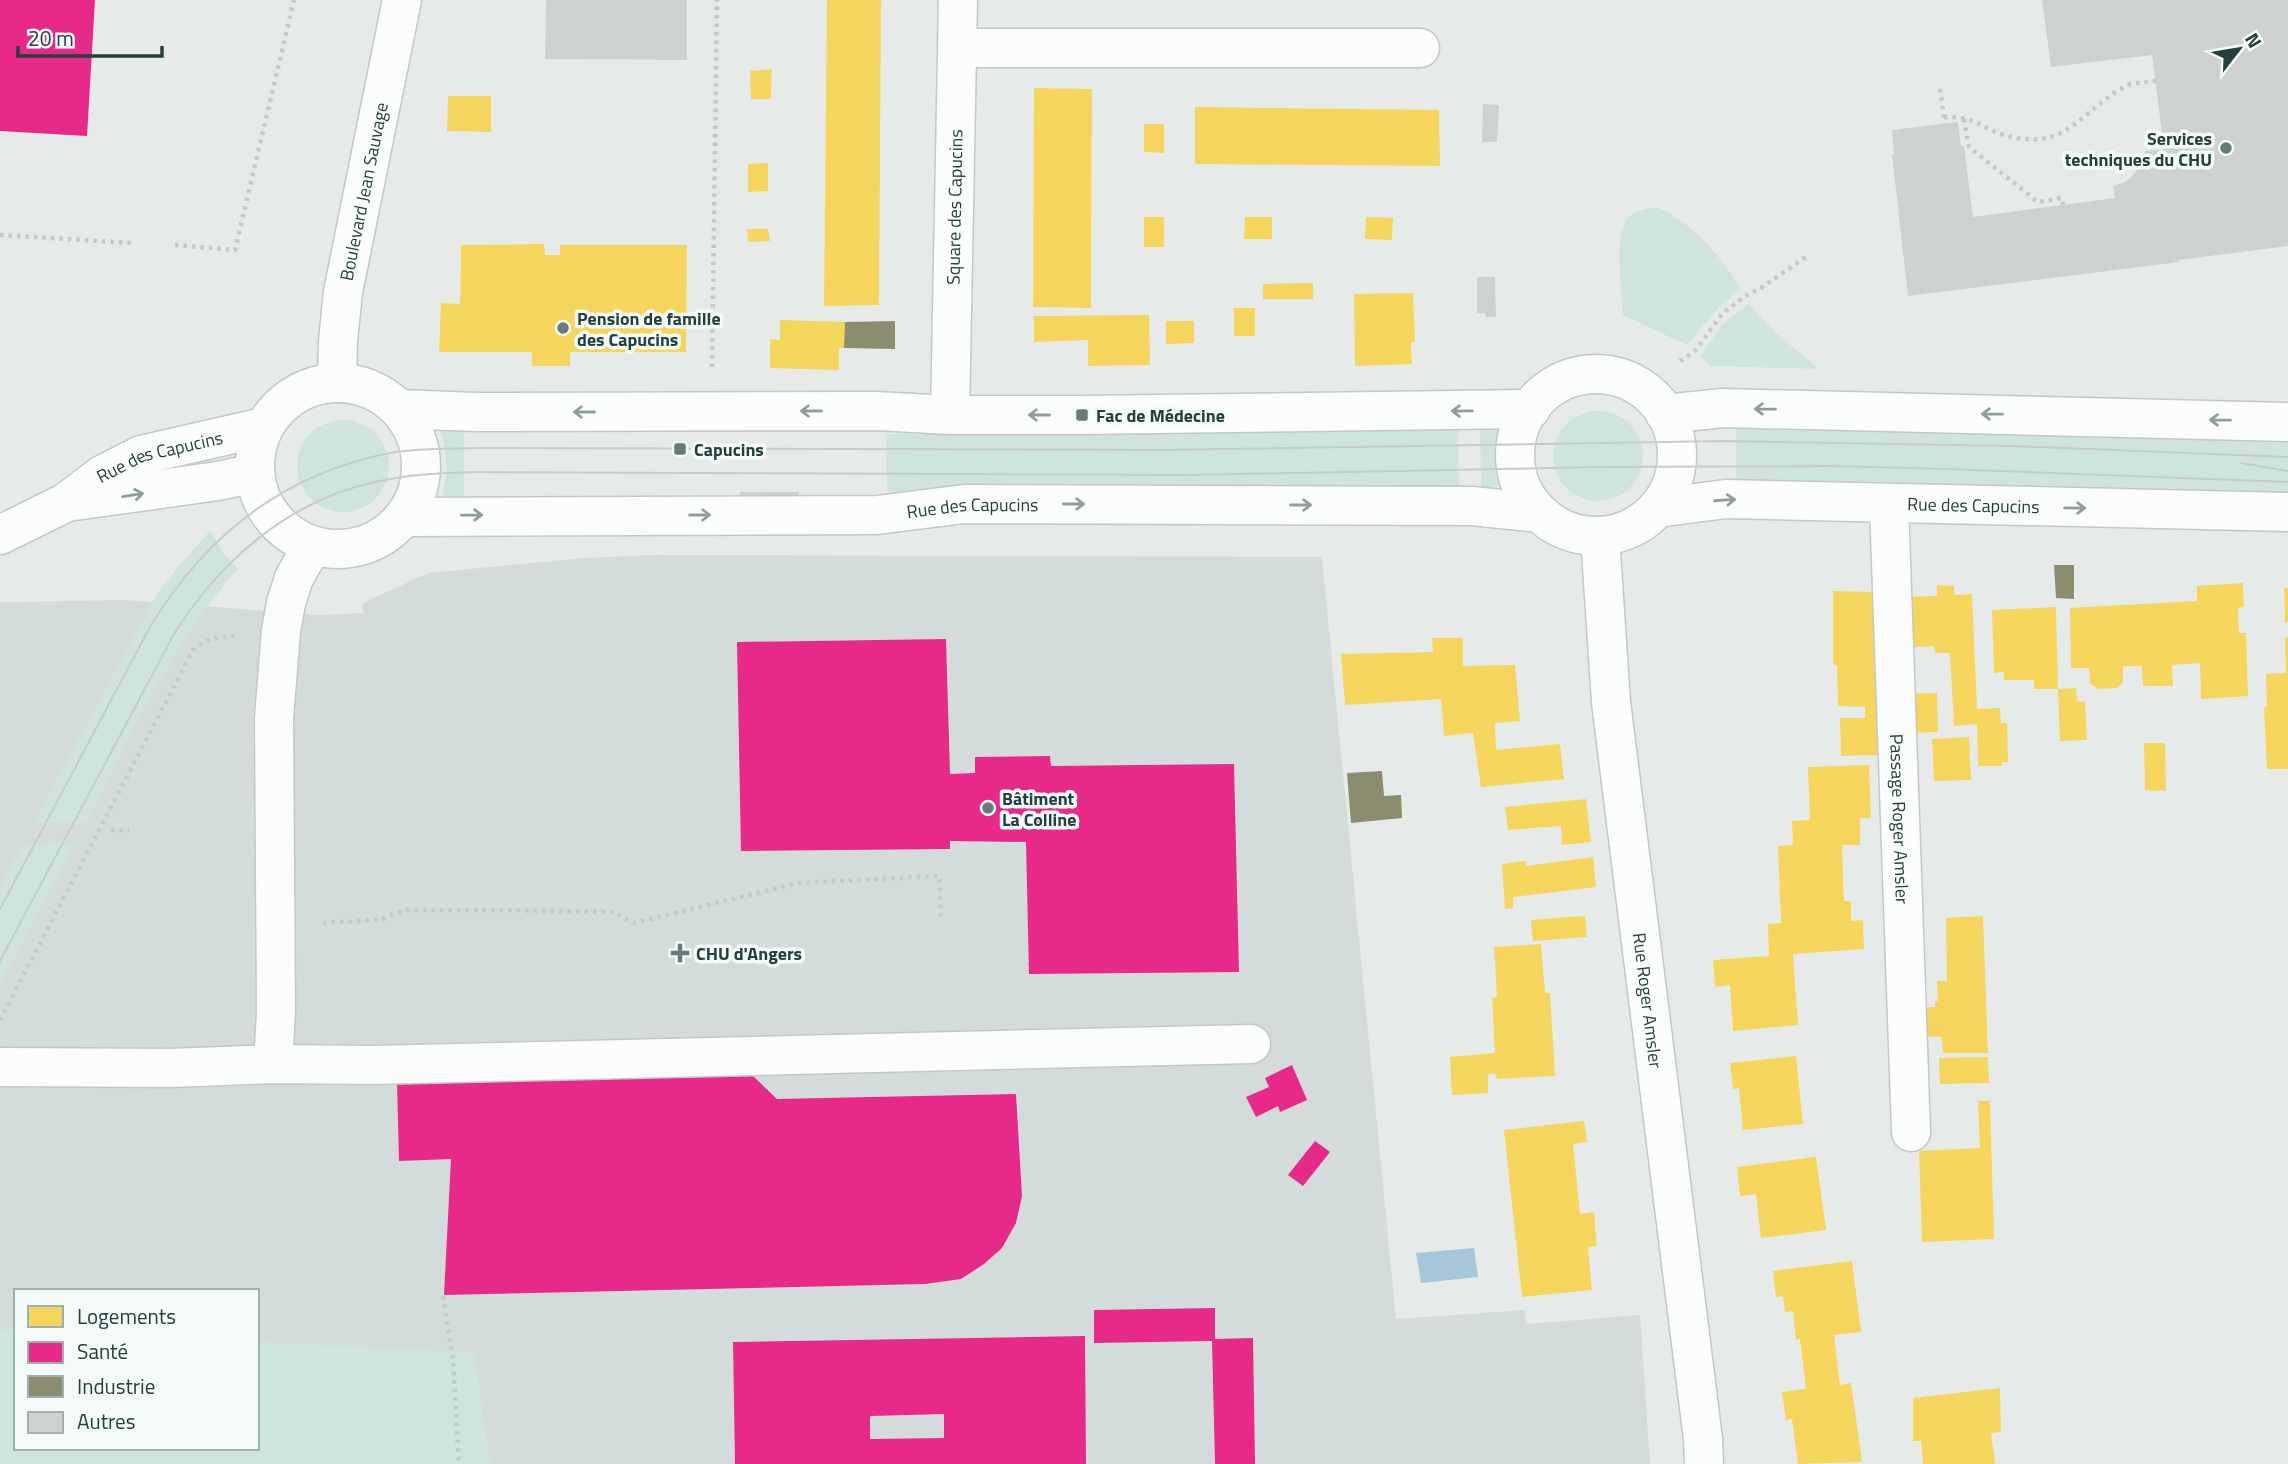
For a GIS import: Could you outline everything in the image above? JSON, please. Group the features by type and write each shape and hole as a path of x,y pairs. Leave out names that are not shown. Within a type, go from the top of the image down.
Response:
{"street":[{"name":"Boulevard Jean Sauvage","path":"337,383 343,292 402,0"},
{"name":"Square des Capucins","path":"950,415 958,0"},
{"path":"958,48 1420,48"},
{"name":"Rue des Capucins","path":"1599,374 1622,379 1642,389 1665,414 1674,431 1677,457 1675,474 1670,489 1657,508 1643,521 1627,530 1600,536 1581,535 1563,529 1540,513 1523,489 1516,462 1518,436 1531,409 1543,394 1559,384 1576,377 1599,374"},
{"path":"337,383 370,389 381,394 399,409 417,439 422,467 417,493 404,517 390,531 363,546 342,549 312,545 285,531 272,517 260,493 255,473 256,454 264,427 276,411 299,392 317,385 337,383"},
{"path":"1665,414 1723,408 2288,422"},
{"path":"399,409 477,412 876,411 950,415 1531,409"},
{"name":"Rue des Capucins","path":"0,535 65,503 102,475 141,454 264,427"},
{"name":"Rue des Capucins","path":"65,503 205,484 255,473"},
{"name":"Rue des Capucins","path":"1657,508 1726,499 2288,512"},
{"name":"Rue des Capucins","path":"404,517 877,515 964,504 1037,503 1472,506 1540,513"},
{"name":"Passage Roger Amsler","path":"1889,504 1912,1132"},
{"name":"Rue Roger Amsler","path":"1600,536 1611,702 1702,1426 1704,1464"},
{"path":"273,1065 276,1013 274,718 281,631 293,578 312,545"},
{"path":"0,1067 170,1068 399,1064 1251,1044"}],"path":[{"path":"175,245 235,250 294,0"},
{"path":"712,374 717,0"},
{"path":"1940,89 1945,120 1964,118 2015,138 2032,140 2050,138 2065,132 2106,98 2130,84 2156,81"},
{"path":"1964,118 1969,147 2038,202 2062,198 2063,205"},
{"path":"0,235 132,243"},
{"path":"1680,361 1695,351 1722,314 1807,256"},
{"path":"0,1020 193,650 213,637 281,631"},
{"path":"111,830 129,830"},
{"path":"323,923 380,920 405,910 614,912 634,923 798,883 939,876 942,919"},
{"path":"443,1296 453,1360 459,1464"}],"shaded area":[{"name":"CHU d'Angers","path":"651,555 1322,557 1396,1319 1525,1310 1526,1324 1640,1315 1650,1464 0,1464 0,602 126,600 319,615 363,613 363,603 428,573 583,558"}],"green space":[{"path":"1656,207 1682,221 1704,241 1741,288 1719,307 1687,345 1623,315 1620,280 1622,229 1632,215"},
{"path":"1749,304 1776,333 1819,369 1710,366 1700,356 1723,324"},
{"path":"1589,411 1607,411 1623,418 1636,431 1643,447 1643,465 1636,481 1623,494 1607,501 1589,501 1573,494 1560,481 1553,465 1553,447 1560,431 1573,418"},
{"path":"343,420 361,423 376,433 386,448 389,466 386,484 376,499 361,509 343,512 325,509 310,499 300,484 297,466 300,448 310,433 325,423"},
{"path":"464,422 464,499 441,499 446,460 437,423"},
{"path":"1736,423 2288,440 2288,499 1736,483"},
{"path":"1480,427 1499,427 1494,457 1500,487 1481,488"},
{"path":"1458,428 1459,488 887,492 886,434"},
{"path":"210,531 238,569 214,597 173,658 136,723 86,822 34,823 158,592"},
{"path":"75,843 0,988 0,887 23,844"},
{"path":"0,1329 14,1330 14,1450 259,1450 259,1342 474,1353 490,1464 0,1464"}],"water":[{"path":"1474,1248 1478,1277 1421,1283 1416,1253"}],"building: Logements":[{"path":"827,0 881,0 879,305 824,306"},
{"path":"772,69 771,99 751,99 750,71"},
{"path":"1034,88 1092,89 1091,308 1033,307"},
{"path":"448,96 491,96 491,132 447,131"},
{"path":"1195,107 1439,110 1440,166 1195,164"},
{"path":"1144,124 1164,124 1164,153 1144,152"},
{"path":"768,163 768,191 748,192 748,164"},
{"path":"1144,217 1164,217 1164,247 1144,247"},
{"path":"1245,217 1272,217 1272,239 1244,239"},
{"path":"1366,217 1393,218 1392,240 1365,239"},
{"path":"747,229 768,229 770,241 748,242"},
{"name":"Pension de famille des Capucins","path":"544,244 545,255 560,255 560,245 687,245 686,352 570,352 570,366 532,366 532,352 439,352 441,303 460,304 461,245"},
{"path":"1313,283 1313,299 1263,299 1263,284"},
{"path":"1413,293 1415,342 1411,343 1412,364 1355,366 1354,294"},
{"path":"1234,308 1255,308 1255,336 1234,336"},
{"path":"1149,315 1150,365 1088,366 1088,340 1034,342 1034,316"},
{"path":"780,320 845,322 844,348 839,348 839,370 770,368 770,339 780,340"},
{"path":"1166,321 1194,321 1194,343 1166,344"},
{"path":"2243,583 2244,607 2238,608 2239,633 2246,633 2248,696 2201,699 2200,663 2172,665 2173,686 2143,686 2142,666 2123,666 2123,682 2117,688 2098,689 2090,683 2089,668 2071,668 2070,608 2197,601 2197,586"},
{"path":"1937,585 1954,586 1954,595 1972,594 1977,709 2000,708 2001,723 2007,723 2008,762 2002,762 2002,766 1978,766 1977,724 1954,726 1950,653 1935,653 1934,646 1903,648 1903,597 1937,596"},
{"path":"2284,588 2288,588 2288,622 2285,622"},
{"path":"1833,591 1877,592 1880,755 1841,756 1840,718 1865,718 1865,707 1838,706 1837,666 1833,664"},
{"path":"2056,607 2058,689 2034,689 2034,680 2004,680 2004,672 1994,673 1992,610"},
{"path":"2285,637 2288,637 2288,769 2267,769 2264,708 2267,706 2266,674 2286,673"},
{"path":"1432,638 1463,638 1463,666 1515,665 1520,721 1495,723 1496,750 1560,744 1564,779 1481,787 1473,733 1444,736 1441,699 1345,705 1341,654 1433,652"},
{"path":"2076,688 2077,701 2085,702 2087,740 2060,741 2058,689"},
{"path":"1937,693 1938,732 1905,733 1905,694"},
{"path":"1969,737 1971,780 1934,781 1932,739"},
{"path":"2144,743 2165,743 2166,791 2145,790"},
{"path":"1869,765 1871,818 1860,818 1860,845 1842,845 1844,901 1851,901 1851,921 1863,920 1864,949 1793,954 1798,1025 1733,1031 1730,985 1715,987 1713,960 1769,956 1768,924 1781,923 1778,846 1793,845 1792,821 1810,820 1808,767"},
{"path":"1586,799 1591,842 1562,845 1561,826 1508,830 1505,807"},
{"path":"1593,857 1596,887 1513,897 1513,908 1505,909 1502,864 1526,861 1526,866"},
{"path":"1585,916 1587,937 1533,941 1531,920"},
{"path":"1983,916 1988,1053 1943,1053 1942,1037 1922,1036 1920,1008 1935,1007 1935,1001 1938,1001 1937,981 1947,981 1946,918"},
{"path":"1541,944 1545,993 1550,993 1555,1076 1497,1079 1495,1073 1488,1074 1488,1093 1452,1095 1450,1057 1495,1053 1492,998 1497,997 1494,947"},
{"path":"1796,1056 1803,1124 1743,1130 1739,1088 1733,1089 1730,1063"},
{"path":"1988,1057 1989,1083 1940,1084 1939,1058"},
{"path":"1978,1101 1990,1101 1994,1239 1922,1242 1919,1151 1980,1148"},
{"path":"1584,1121 1587,1142 1573,1144 1580,1214 1594,1212 1597,1246 1588,1247 1592,1290 1522,1297 1504,1130"},
{"path":"1816,1157 1826,1230 1761,1238 1756,1194 1740,1196 1737,1167"},
{"path":"1852,1261 1861,1332 1834,1335 1840,1385 1851,1383 1862,1462 1798,1464 1792,1419 1786,1420 1782,1392 1806,1389 1800,1339 1796,1340 1793,1311 1785,1312 1783,1296 1776,1297 1773,1271"},
{"path":"2000,1388 2001,1432 1991,1433 1995,1464 1923,1464 1921,1441 1913,1441 1913,1398"}],"building: Santé":[{"path":"0,0 95,0 87,136 0,131"},
{"name":"Bâtiment La Colline","path":"946,639 950,774 975,773 975,757 1050,756 1051,766 1234,764 1239,972 1029,974 1026,842 950,841 950,849 741,851 737,642"},
{"path":"1292,1065 1307,1100 1280,1112 1278,1106 1256,1117 1246,1097 1269,1087 1265,1078"},
{"path":"753,1076 777,1099 1016,1094 1022,1196 1016,1223 1002,1248 961,1279 925,1284 444,1295 451,1159 399,1161 397,1082"},
{"path":"1315,1141 1330,1152 1303,1186 1288,1175"},
{"path":"1215,1308 1215,1339 1253,1338 1255,1464 1215,1464 1212,1341 1094,1343 1094,1310"},
{"path":"1085,1336 1086,1464 735,1464 733,1342","holes":["944,1414 944,1438 870,1439 870,1416"]}],"building: Industrie":[{"path":"895,321 895,349 844,348 845,322"},
{"path":"2054,565 2074,565 2074,599 2056,598"},
{"path":"1382,771 1384,796 1401,795 1402,818 1351,823 1347,773"}],"building: Autres":[{"path":"546,0 687,0 687,60 545,59"},
{"name":"Services techniques du CHU","path":"2042,0 2288,0 2288,246 1908,296 1892,155 1892,130 1958,122 1961,147 1964,146 1973,217 2115,198 2113,186 2125,182 2135,173 2145,151 2164,149 2152,55 2051,67"},
{"path":"1483,104 1499,105 1497,142 1482,142"},
{"path":"1477,277 1495,277 1496,317 1477,313"},
{"path":"740,492 799,492 799,503 740,504"}],"tram line":[{"path":"0,909 150,627 194,566 219,540 276,496 343,465 380,455 416,450 476,448 1164,450 1725,441 2011,446 2288,457"},
{"path":"2241,463 2288,471"},
{"path":"0,961 174,634 192,607 235,559 285,519 343,491 387,479 477,472 1189,475 1597,467 1833,466 2288,482"}],"place":[{"name":"Services techniques du CHU","path":"2226,148"},
{"name":"Pension de famille des Capucins","path":"563,328"},
{"name":"Fac de Médecine","path":"1082,415"},
{"name":"Capucins","path":"680,449"},
{"name":"Bâtiment La Colline","path":"988,808"},
{"name":"CHU d'Angers","path":"680,953"}]}
